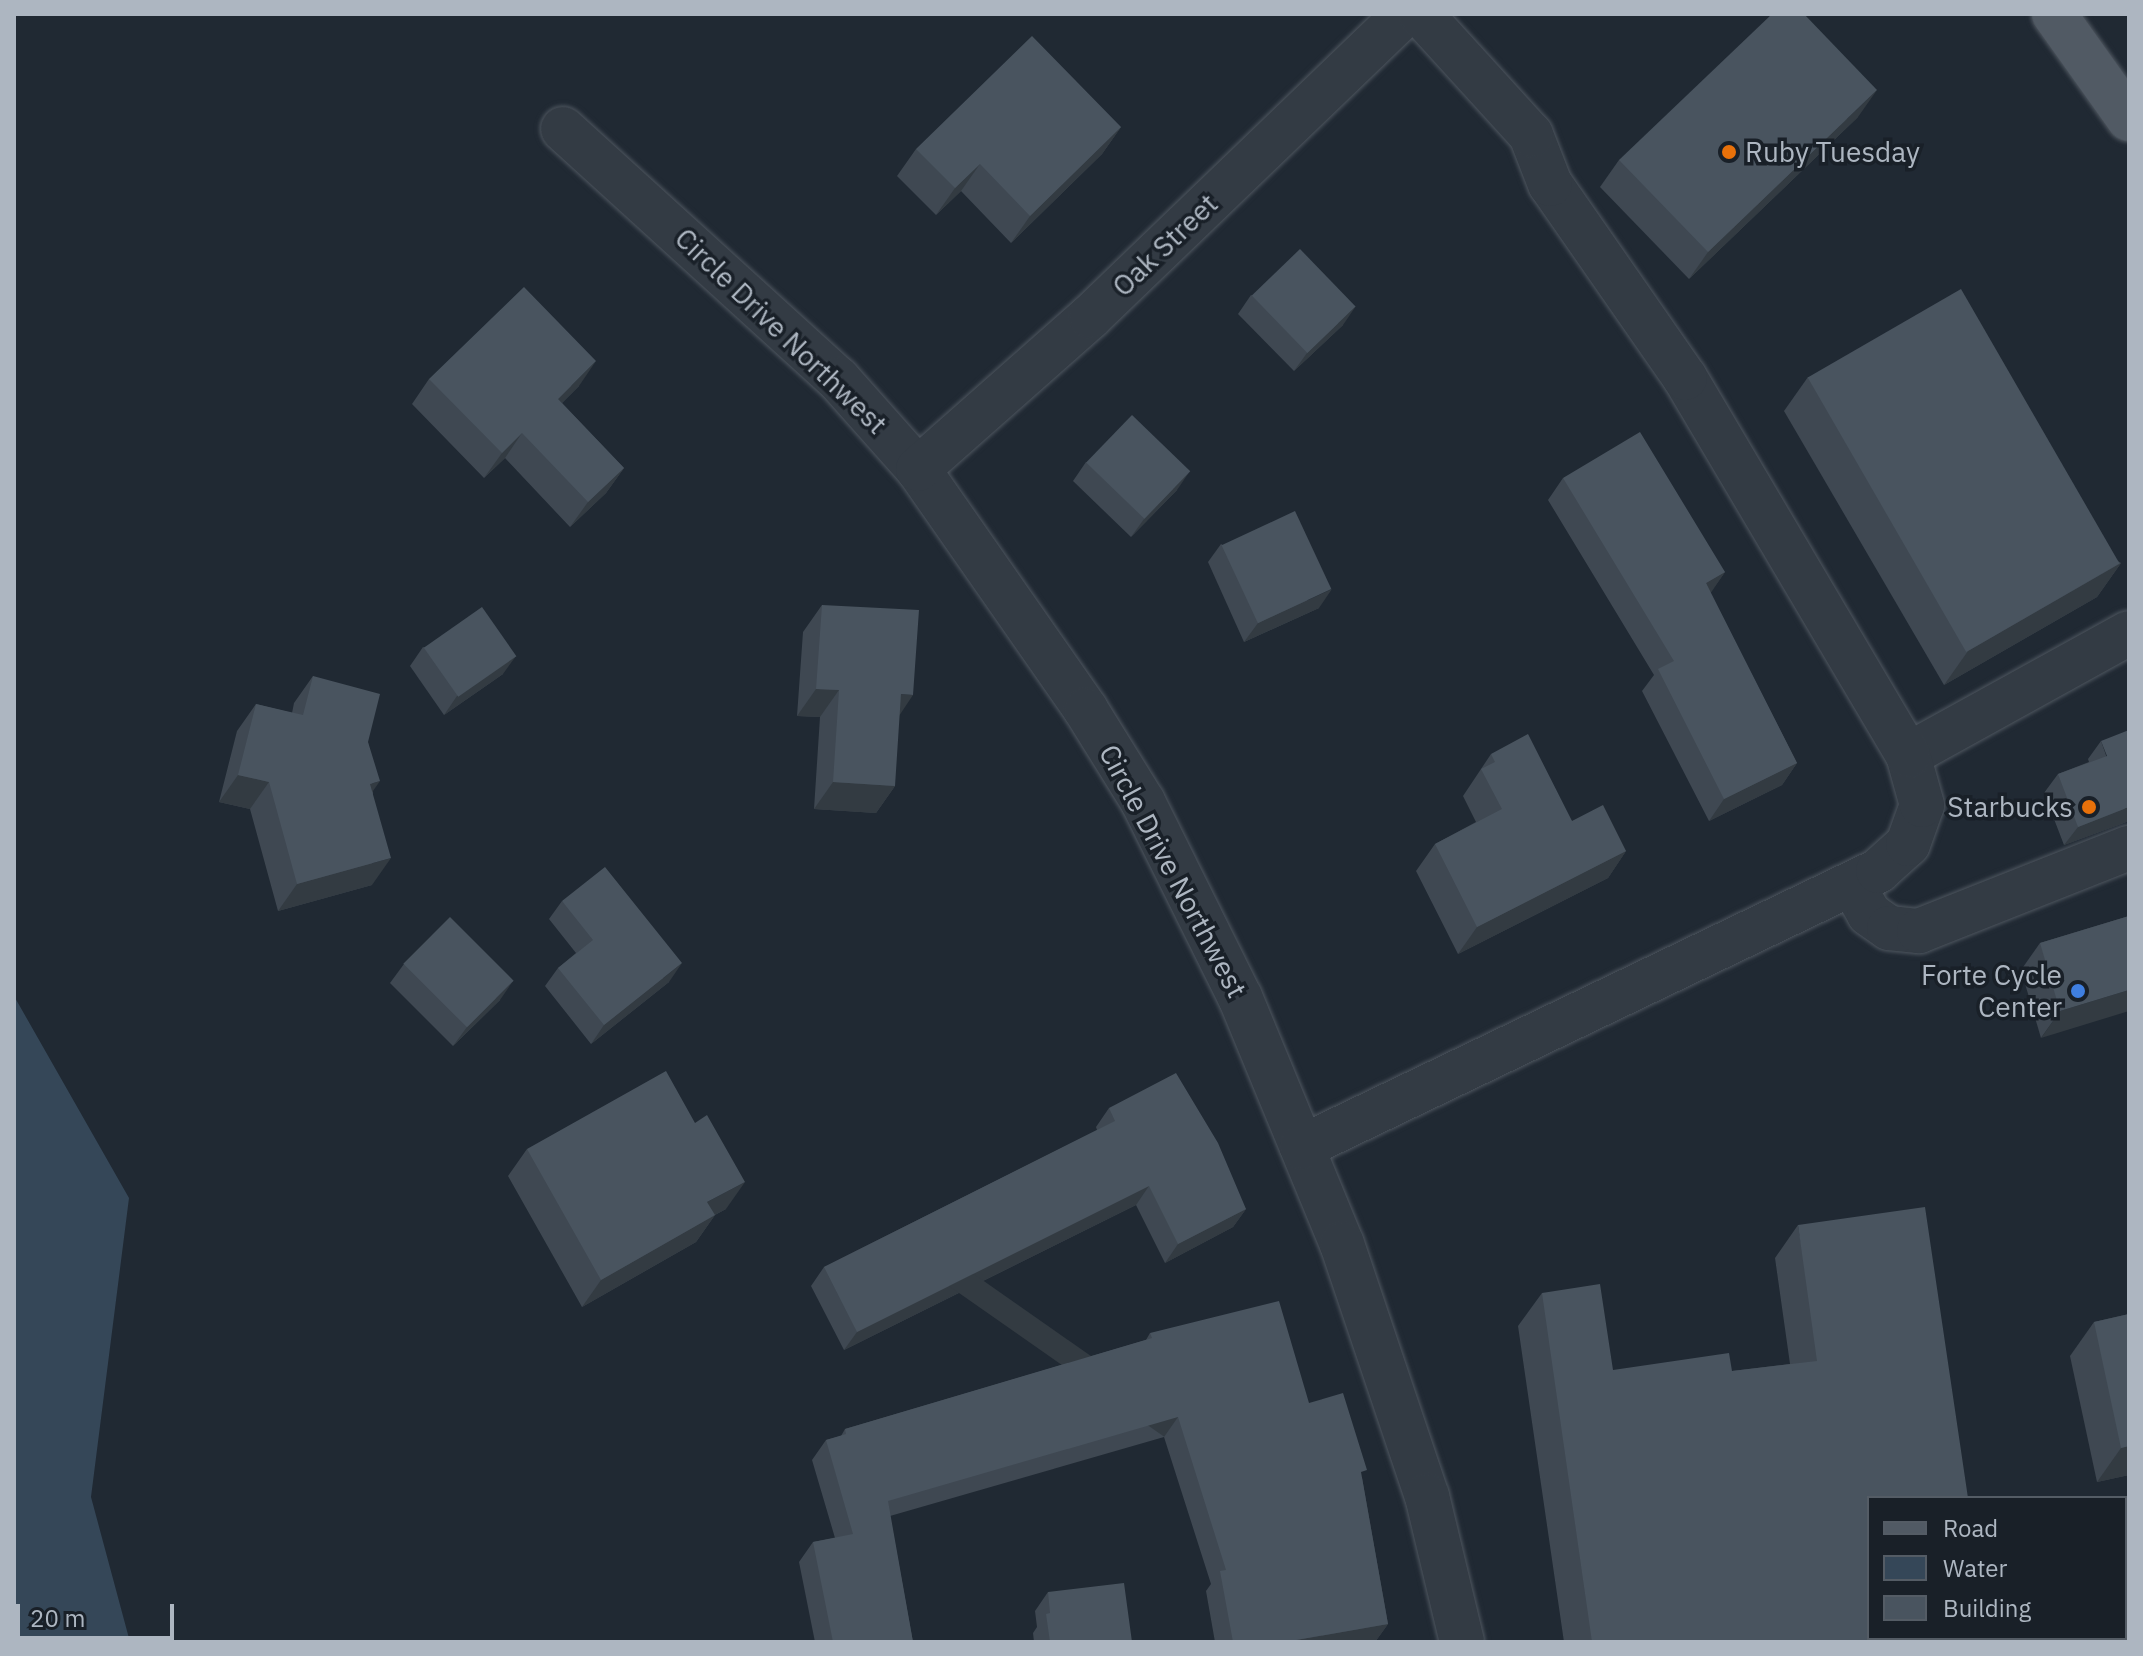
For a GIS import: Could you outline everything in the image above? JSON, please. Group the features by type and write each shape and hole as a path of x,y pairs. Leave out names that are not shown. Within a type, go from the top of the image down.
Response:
{"main road":[{"path":"2054,14 2129,119"}],"street":[{"name":"Oak Street","path":"918,469 1091,316 1405,14"},
{"path":"1302,1147 1878,871 1908,844 1922,805 1908,755 1685,378 1550,184 1531,135 1421,14"},
{"name":"Circle Drive Northwest","path":"563,129 838,379 918,469 1086,710 1143,802 1210,930 1342,1244 1427,1496 1462,1642"},
{"path":"1908,755 2129,633"},
{"path":"1852,884 1879,921 1889,928 1919,931 2129,848"}],"water":[{"path":"14,996 129,1198 91,1497 130,1642 14,1642"}],"building":[{"name":"Ruby Tuesday","path":"1772,14 1804,14 1877,90 1708,252 1619,160"},
{"path":"1032,36 1121,127 1030,216 980,164 955,188 916,149"},
{"path":"1300,249 1356,307 1307,353 1252,296"},
{"path":"524,287 596,361 558,399 624,468 588,502 522,433 502,453 429,379"},
{"path":"1961,289 2120,564 1966,652 1808,378"},
{"path":"1132,415 1190,471 1144,519 1086,462"},
{"path":"1640,432 1725,572 1706,583 1797,763 1724,799 1658,669 1674,661 1563,478"},
{"path":"1295,511 1331,589 1258,623 1222,545"},
{"path":"822,605 919,610 913,695 901,694 895,786 833,782 839,690 816,689"},
{"path":"482,607 516,656 458,697 424,648"},
{"path":"313,676 380,694 368,742 380,781 370,784 391,858 297,884 269,782 238,775 256,704 303,715"},
{"name":"Starbucks","path":"2129,730 2129,807 2078,827 2058,774 2107,756 2101,741"},
{"path":"1528,734 1572,821 1603,805 1626,851 1477,927 1435,844 1502,809 1481,769 1495,762 1491,754"},
{"path":"605,867 682,963 604,1025 558,968 593,940 562,901"},
{"path":"2129,916 2129,990 2060,1011 2040,943"},
{"path":"450,917 514,981 467,1027 403,964"},
{"path":"666,1071 695,1123 707,1115 745,1182 707,1202 715,1215 601,1280 527,1149"},
{"path":"1176,1073 1218,1143 1246,1209 1178,1244 1149,1186 857,1332 824,1267 1115,1121 1109,1108"},
{"path":"1925,1207 1968,1496 1867,1496 1867,1640 1989,1642 1592,1642 1542,1293 1600,1284 1613,1370 1729,1353 1732,1371 1817,1361 1798,1225"},
{"path":"1279,1301 1309,1403 1343,1393 1367,1470 1361,1472 1388,1624 1285,1642 1233,1642 1220,1571 1226,1570 1178,1417 888,1501 913,1642 833,1642 813,1542 853,1534 826,1440 846,1434 845,1429 1152,1338 1150,1333"},
{"path":"2129,1314 2129,1446 2121,1448 2094,1322"},
{"path":"1124,1583 1132,1642 1050,1642 1046,1614 1050,1613 1048,1592"}],"place":[{"name":"Ruby Tuesday","path":"1729,152"},
{"name":"Starbucks","path":"2089,807"},
{"name":"Forte Cycle Center","path":"2078,991"}]}
